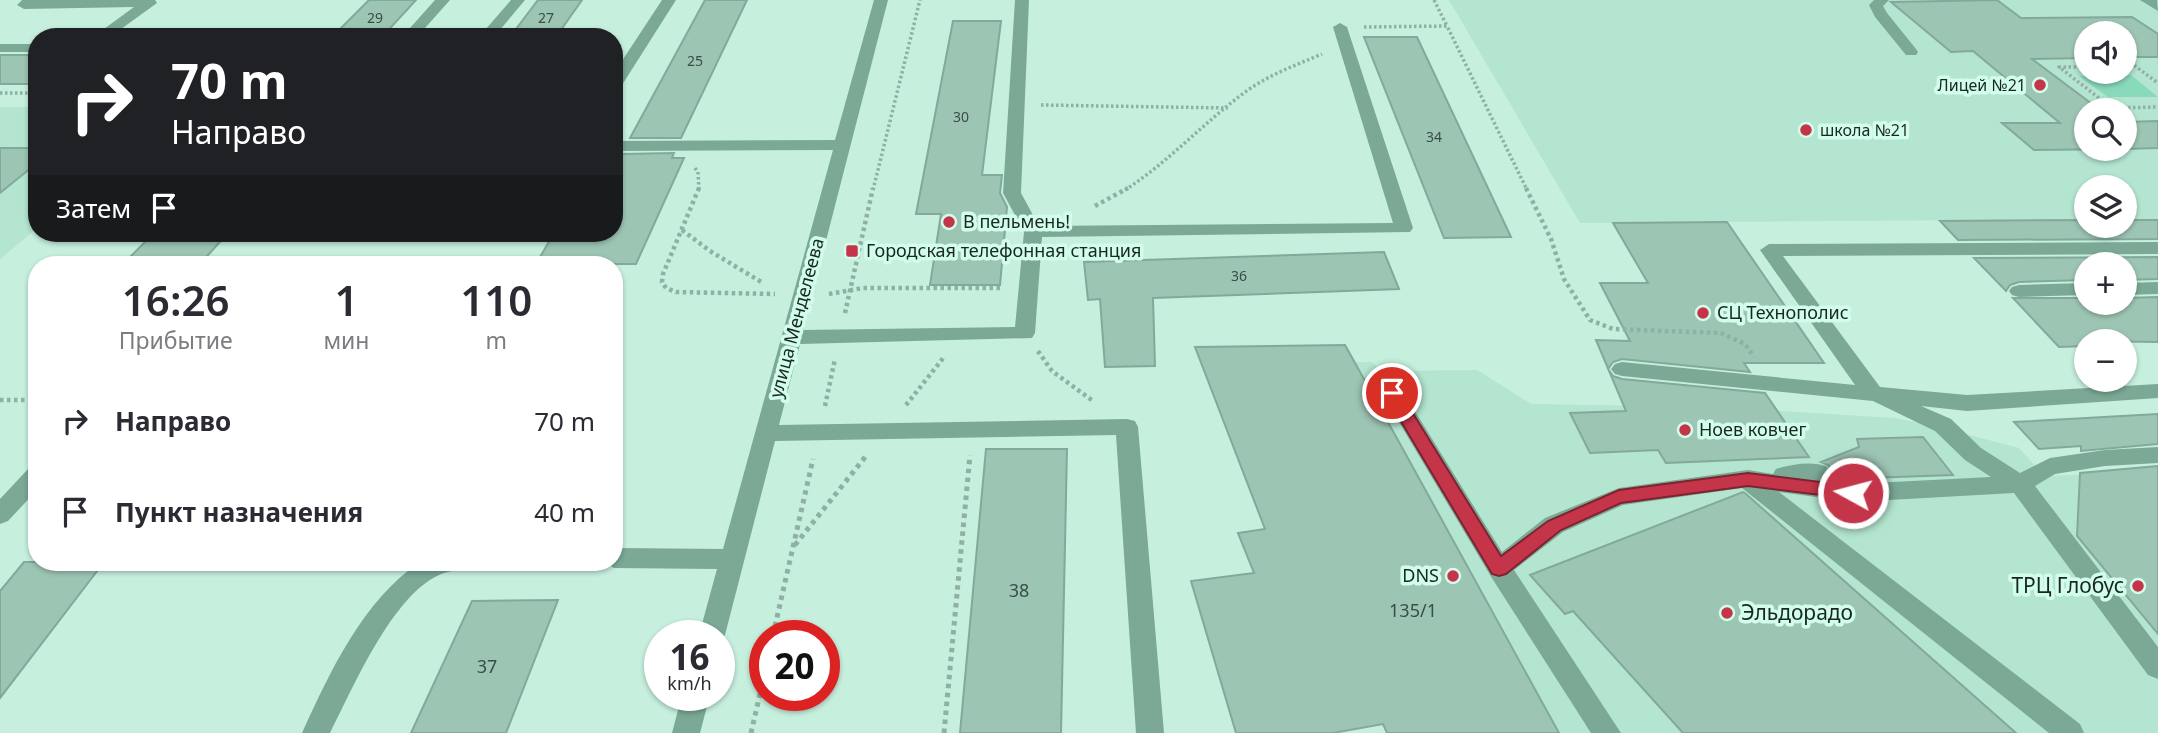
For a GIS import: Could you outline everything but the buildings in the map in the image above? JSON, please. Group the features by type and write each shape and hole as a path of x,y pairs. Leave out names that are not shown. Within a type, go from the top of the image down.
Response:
{"street":[{"path":"31,0 24,5 153,2"},
{"path":"417,28 443,0"},
{"path":"494,28 518,0"},
{"path":"623,71 669,0"},
{"name":"улица Менделеева","path":"716,620 881,0"},
{"path":"792,337 1025,333 1033,232 1012,193 1022,0"},
{"path":"1882,0 1876,5 1880,14 1911,52"},
{"path":"2147,0 2158,7"},
{"path":"114,28 153,2"},
{"path":"1033,232 1404,228 1340,27"},
{"path":"0,48 28,48"},
{"path":"623,146 842,145"},
{"path":"2158,248 1769,250 1872,392 1943,425 1973,454 2020,484 2158,667"},
{"path":"2137,289 2158,288"},
{"path":"2019,290 2074,289"},
{"path":"1622,369 1967,403 2158,391"},
{"path":"1392,393 1499,568 1607,733"},
{"path":"766,433 1127,427 1150,733"},
{"path":"1748,480 1853,493 2020,484 2050,466 2105,458 2158,455"},
{"path":"1499,568 1554,526 1619,497 1818,472"},
{"path":"1748,480 2070,733"},
{"path":"0,515 28,484"},
{"path":"623,558 733,559"},
{"path":"316,733 369,635 397,594 426,571"},
{"path":"686,733 692,711"}],"path":[{"path":"1434,0 1551,239 1564,279 1590,320 1613,330 1721,333 1736,338 1745,344 1772,384"},
{"path":"1340,27 1447,26"},
{"path":"1090,208 1145,177 1272,75 1345,45"},
{"path":"2074,67 2059,67 2074,79"},
{"path":"2137,67 2158,83"},
{"path":"2081,84 2112,108 2158,107"},
{"path":"0,93 28,93"},
{"path":"1016,104 1228,108"},
{"path":"677,145 698,172 700,187 662,282 666,288 676,292 760,294"},
{"path":"682,230 710,251 763,283"},
{"path":"850,290 1029,288"},
{"path":"1025,333 1052,371 1127,427"},
{"path":"0,400 28,400"},
{"path":"944,733 972,430"},
{"path":"751,733 756,711"}],"shaded area":[{"name":"школа №21","path":"1449,0 2158,0 2158,219 2137,219 2137,175 2074,175 2074,219 1580,223"},
{"path":"2137,80 2158,97 2108,97 2090,84 2137,84"},
{"path":"0,107 28,107 28,236 0,259"},
{"path":"1371,362 1383,371 1477,370 1531,404 1719,407 1894,418 2019,448 2045,476 2158,472 2158,733 1387,733 1280,486 1250,489 1202,365"}],"place":[{"name":"Лицей №21","path":"2040,85"},
{"name":"школа №21","path":"1806,130"},
{"name":"В пельмень!","path":"949,222"},
{"name":"Городская телефонная станция","path":"852,251"},
{"name":"СЦ Технополис","path":"1703,313"},
{"name":"Ноев ковчег","path":"1685,430"},
{"name":"DNS","path":"1453,576"},
{"name":"ТРЦ Глобус","path":"2138,586"},
{"name":"Эльдорадо","path":"1727,613"}],"route":[{"path":"1392,393 1499,568 1554,526 1619,497 1748,480 1853,493"}]}
